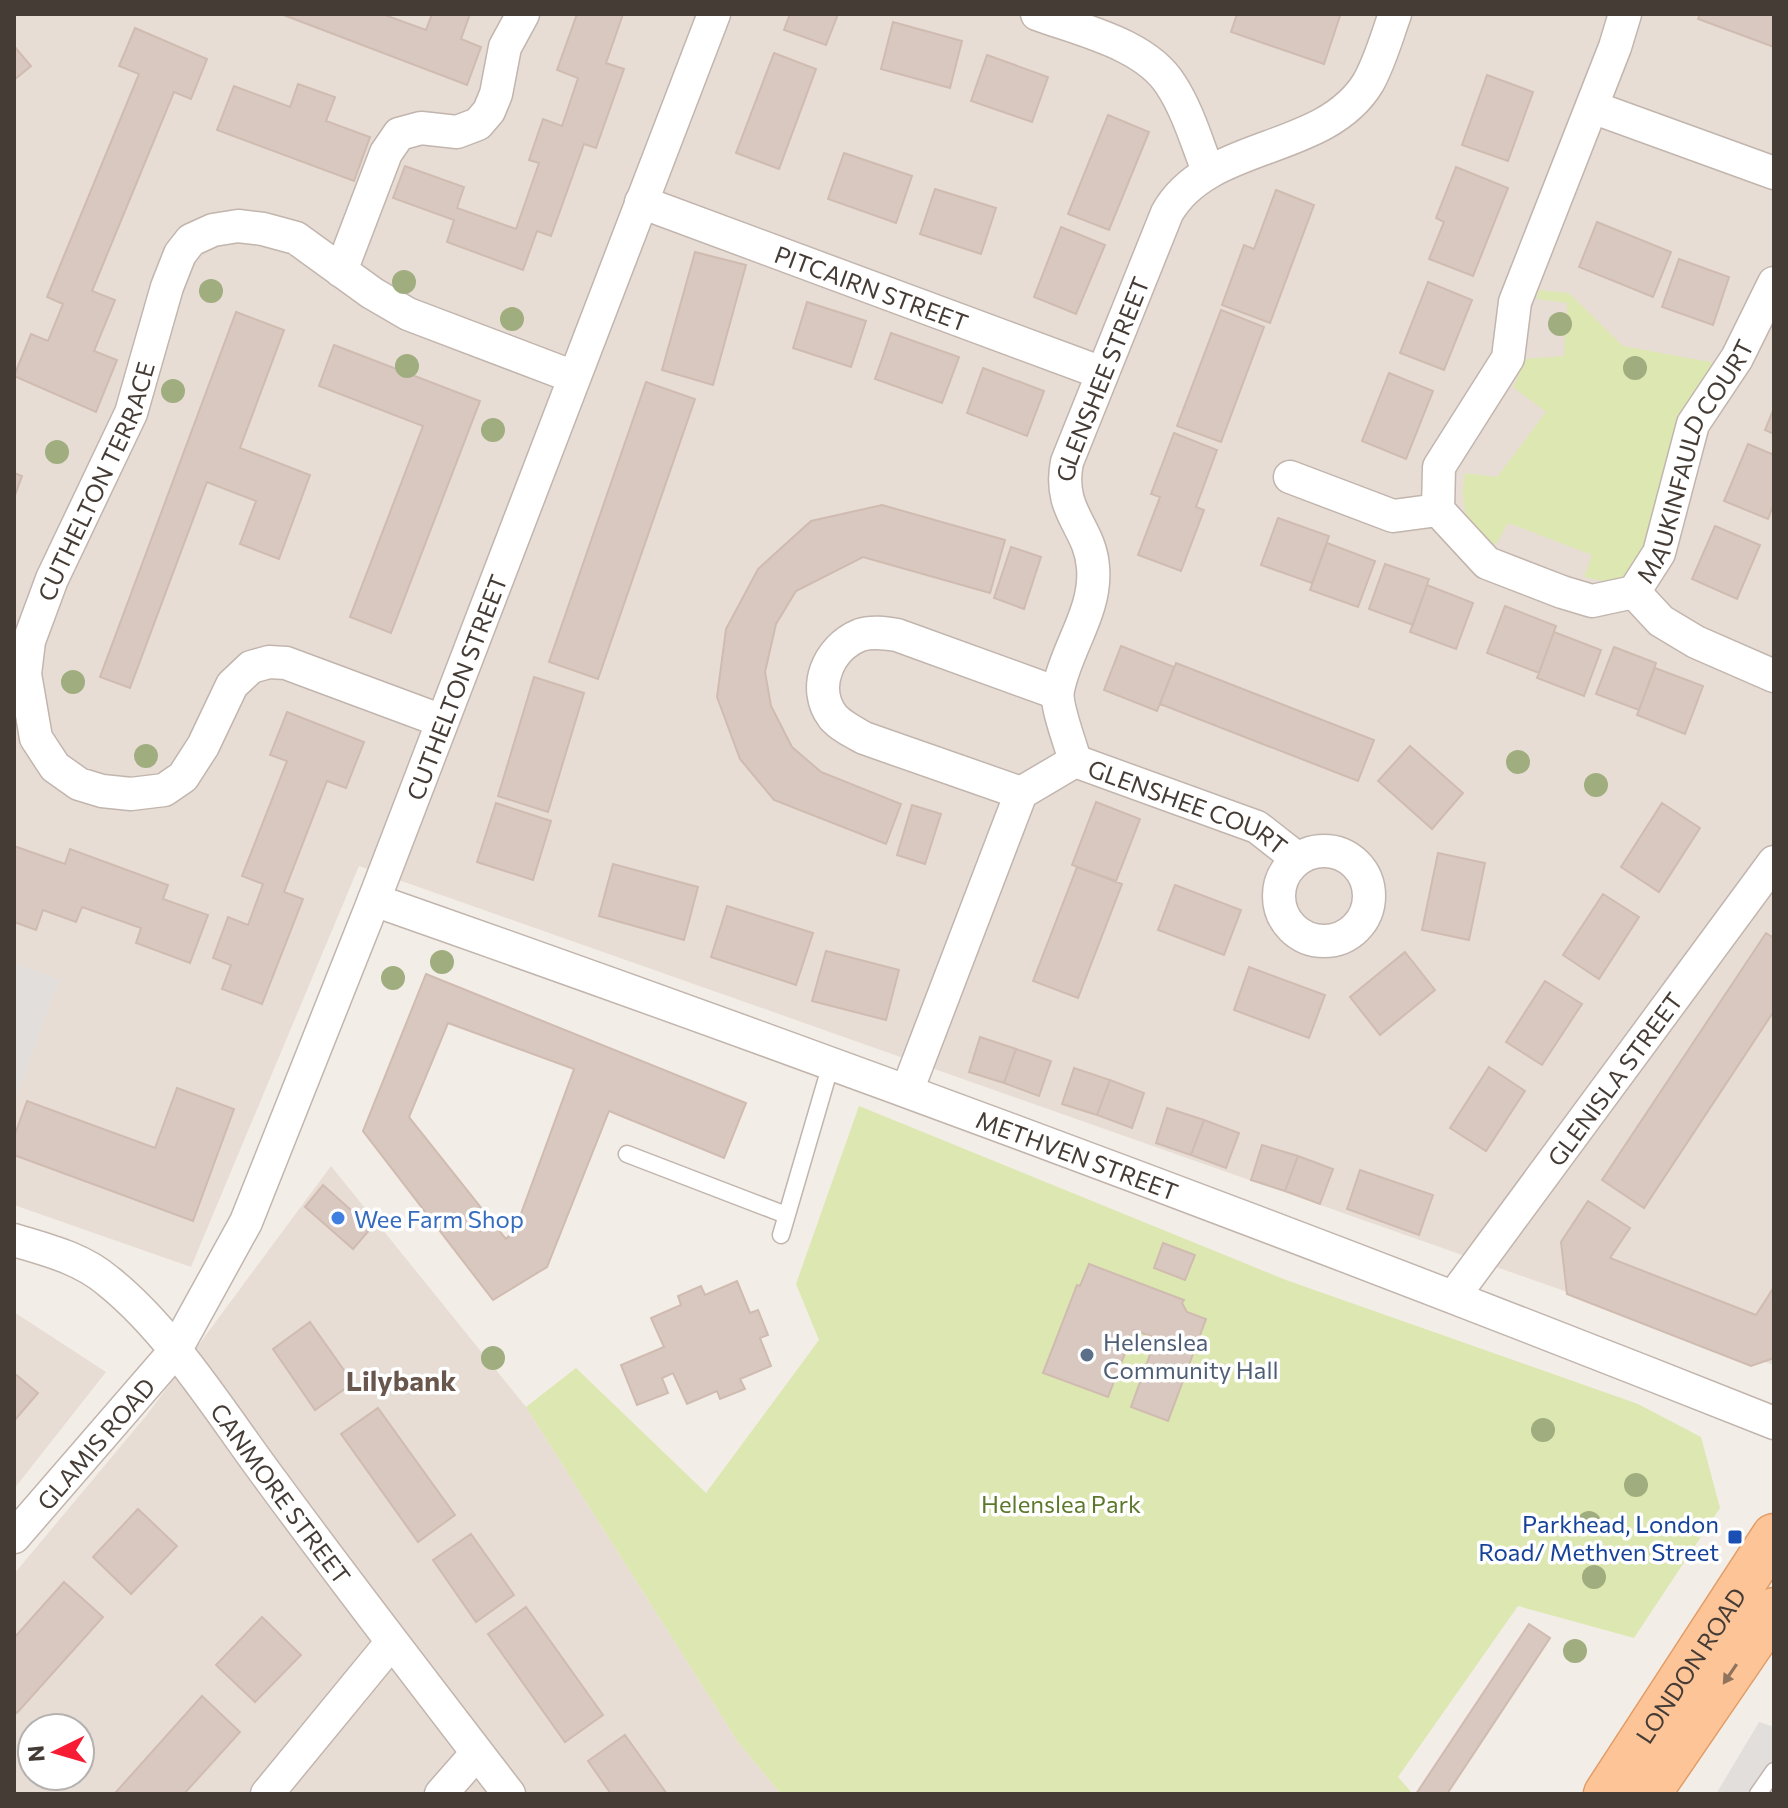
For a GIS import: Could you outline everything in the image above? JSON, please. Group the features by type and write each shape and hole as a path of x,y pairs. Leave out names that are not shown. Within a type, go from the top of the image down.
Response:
{"main road":[{"name":"LONDON ROAD","path":"1606,1794 1774,1536"},
{"name":"LONDON ROAD","path":"1648,1794 1774,1610"}],"street":[{"path":"341,271 386,153 399,134 421,128 457,132 478,124 489,111 496,94 505,47 523,14"},
{"name":"CUTHELTON STREET","path":"175,1351 246,1222 374,900 714,14"},
{"path":"1037,14 1137,52 1156,66 1180,102 1208,171"},
{"name":"GLENSHEE STREET","path":"1057,693 1090,602 1094,582 1093,563 1065,497 1067,462 1167,213 1177,195 1208,171 1319,125 1346,106 1368,84 1395,14"},
{"path":"1290,477 1393,516 1438,510 1439,467 1508,358 1515,302 1615,47 1625,14"},
{"path":"1592,107 1774,173"},
{"name":"PITCAIRN STREET","path":"641,202 1102,373"},
{"name":"CUTHELTON TERRACE","path":"442,721 286,663 269,662 251,667 232,685 203,746 183,777 164,790 131,794 102,791 79,784 55,767 36,738 25,674 29,641 39,611 131,413 167,287 180,254 191,240 213,230 238,226 296,238 372,293 408,314 574,377"},
{"name":"MAUKINFAULD COURT","path":"1438,510 1487,563 1592,601 1634,592 1659,553 1693,424 1737,358 1774,283"},
{"name":"MAUKINFAULD COURT","path":"1634,592 1661,621 1696,642 1774,676"},
{"path":"907,1091 1021,793 1075,761 1057,693 897,635 878,632 861,635 834,655 825,670 822,689 825,705 834,719 864,738 1021,793"},
{"name":"GLENSHEE COURT","path":"1075,761 1257,827 1298,859"},
{"name":"GLENISLA STREET","path":"1454,1296 1774,862"},
{"name":"METHVEN STREET","path":"374,900 907,1091 1454,1296 1774,1423"},
{"name":"CANMORE STREET","path":"14,1240 87,1265 134,1305 175,1351 391,1643 509,1794"},
{"name":"GLAMIS ROAD","path":"14,1537 175,1351"},
{"path":"267,1794 391,1643"},
{"path":"441,1794 477,1753"}],"lane":[{"path":"781,1235 831,1064"},
{"path":"627,1154 786,1215"},
{"path":"1758,1794 1774,1771"}],"shaded area":[{"path":"14,14 1774,14 1774,1365 359,866 191,1267 14,1205"},
{"path":"14,963 59,980 14,1103"},
{"path":"331,1166 526,1407 738,1742 781,1794 14,1794 14,1574 146,1416"},
{"path":"14,1312 106,1372 14,1489"},
{"path":"1759,1722 1774,1727 1774,1794 1716,1794"}],"green space":[{"path":"1538,290 1569,293 1623,346 1721,364 1706,384 1695,392 1653,545 1630,578 1612,583 1584,577 1592,555 1508,523 1496,545 1471,522 1464,506 1465,473 1497,477 1546,412 1513,387 1526,359 1564,356 1567,303 1537,299"},
{"name":"Helenslea Park","path":"859,1106 1286,1280 1638,1404 1701,1437 1720,1508 1634,1638 1518,1606 1398,1777 1413,1794 781,1794 738,1742 526,1407 576,1368 706,1493 819,1340 796,1284"}],"building":[{"path":"281,14 382,14 426,30 432,14 470,14 461,39 481,47 467,85"},
{"path":"577,14 623,14 606,63 624,69 596,148 584,144 551,236 537,231 523,270 447,242 454,220 393,198 405,166 464,187 457,208 516,229 539,163 529,160 543,119 562,126 578,78 557,70"},
{"path":"790,14 838,14 826,45 784,30"},
{"path":"1237,14 1340,16 1324,64 1231,32"},
{"path":"1700,14 1774,14 1774,47 1698,19"},
{"path":"893,22 962,41 950,88 881,69"},
{"path":"135,28 207,59 191,99 174,92 92,291 115,300 94,351 117,360 96,412 14,376 31,334 48,341 63,304 47,297 139,74 119,66"},
{"path":"14,46 31,66 14,80"},
{"path":"774,53 816,69 779,169 736,153"},
{"path":"987,55 1048,77 1032,122 971,101"},
{"path":"1487,75 1533,92 1508,161 1462,145"},
{"path":"298,84 335,97 326,121 370,137 354,181 217,130 234,86 290,107"},
{"path":"1108,115 1149,132 1109,230 1068,214"},
{"path":"844,153 912,176 896,223 828,199"},
{"path":"1456,167 1508,188 1473,276 1429,259 1444,222 1436,218"},
{"path":"935,189 996,208 981,254 920,234"},
{"path":"1276,190 1314,205 1270,323 1222,305 1244,245 1254,249"},
{"path":"1597,222 1671,252 1653,297 1579,267"},
{"path":"1061,227 1105,245 1076,314 1034,297"},
{"path":"695,252 746,265 713,385 662,370"},
{"path":"1679,259 1729,277 1713,325 1662,307"},
{"path":"1428,282 1472,300 1444,370 1400,353"},
{"path":"807,302 866,321 851,367 793,348"},
{"path":"1221,310 1264,327 1221,442 1177,426"},
{"path":"236,312 284,330 240,448 310,475 279,559 240,544 256,501 207,482 130,688 100,677"},
{"path":"891,333 959,357 942,403 875,379"},
{"path":"334,345 480,401 391,633 350,617 423,426 319,386"},
{"path":"983,368 1044,391 1027,436 967,413"},
{"path":"1389,373 1433,391 1406,459 1362,441"},
{"path":"646,382 695,399 598,679 549,662"},
{"path":"1774,408 1774,434 1765,430"},
{"path":"1174,433 1217,450 1196,507 1204,510 1181,571 1138,555 1160,497 1151,494"},
{"path":"1748,444 1774,455 1774,503 1768,519 1724,501"},
{"path":"14,473 22,476 14,498"},
{"path":"882,505 1005,540 990,593 863,557 796,591 776,624 765,672 771,706 792,747 821,772 901,804 886,844 774,800 740,759 717,697 726,629 758,569 811,521"},
{"path":"1278,518 1329,536 1312,583 1261,565"},
{"path":"1715,526 1760,545 1737,599 1692,579"},
{"path":"1327,543 1375,561 1358,607 1310,590"},
{"path":"1011,547 1041,557 1024,609 994,598"},
{"path":"1385,564 1429,579 1413,625 1369,609"},
{"path":"1427,585 1473,603 1456,649 1410,632"},
{"path":"1505,606 1556,626 1539,673 1487,653"},
{"path":"1554,632 1601,650 1584,696 1537,678"},
{"path":"1121,646 1174,667 1157,711 1104,690"},
{"path":"1614,647 1656,663 1639,710 1596,694"},
{"path":"1176,663 1374,740 1358,781 1160,704"},
{"path":"1655,668 1703,686 1685,734 1637,715"},
{"path":"534,677 584,693 548,812 498,796"},
{"path":"287,712 364,742 346,788 327,781 284,892 303,899 262,1004 222,989 231,965 213,958 228,917 248,925 263,884 242,876 287,761 270,755"},
{"path":"1410,746 1463,793 1432,829 1378,781"},
{"path":"1096,802 1140,819 1116,881 1072,865"},
{"path":"496,803 551,821 533,880 477,862"},
{"path":"1662,803 1700,828 1659,892 1621,867"},
{"path":"912,805 941,814 925,864 897,855"},
{"path":"14,846 65,864 70,849 168,885 163,899 208,915 190,963 136,943 141,928 82,907 76,922 43,910 36,930 14,922"},
{"path":"1438,853 1485,863 1469,940 1422,930"},
{"path":"613,864 698,887 684,940 599,916"},
{"path":"1077,867 1122,884 1078,998 1033,981"},
{"path":"1175,885 1241,910 1224,955 1158,930"},
{"path":"1603,894 1639,917 1599,979 1563,955"},
{"path":"727,906 813,933 796,985 711,957"},
{"path":"1766,933 1774,938 1774,1011 1644,1208 1602,1180"},
{"path":"826,951 899,970 886,1020 812,1001"},
{"path":"1405,952 1435,990 1380,1035 1350,997"},
{"path":"1249,967 1325,995 1309,1038 1234,1010"},
{"path":"426,974 746,1103 724,1158 609,1111 547,1267 493,1300 363,1131","holes":["448,1023 574,1069 515,1230 506,1239 409,1117"]},
{"path":"1545,981 1582,1004 1542,1065 1506,1042"},
{"path":"980,1037 1016,1049 1004,1083 969,1072"},
{"path":"1016,1049 1051,1061 1039,1096 1004,1083"},
{"path":"1489,1067 1525,1091 1486,1151 1450,1128"},
{"path":"1074,1068 1110,1080 1097,1115 1062,1104"},
{"path":"1110,1080 1144,1093 1132,1128 1097,1115"},
{"path":"177,1088 234,1109 193,1221 14,1155 14,1137 27,1101 155,1148"},
{"path":"1167,1108 1204,1120 1191,1155 1156,1143"},
{"path":"1204,1120 1239,1133 1226,1168 1191,1155"},
{"path":"1262,1145 1298,1156 1285,1191 1251,1180"},
{"path":"1298,1156 1333,1169 1320,1204 1285,1191"},
{"path":"1360,1170 1433,1195 1419,1235 1347,1209"},
{"name":"Wee Farm Shop","path":"323,1185 371,1228 353,1249 305,1207"},
{"path":"1588,1201 1630,1228 1610,1258 1756,1315 1774,1287 1774,1358 1751,1366 1567,1294 1561,1242"},
{"path":"1163,1243 1195,1255 1185,1280 1154,1268"},
{"name":"Helenslea Community Hall","path":"1089,1264 1184,1300 1182,1303 1187,1312 1206,1319 1168,1421 1131,1407 1156,1338 1134,1330 1108,1397 1043,1373 1077,1285 1080,1286"},
{"path":"737,1281 750,1313 758,1310 768,1335 760,1338 771,1366 740,1379 745,1389 720,1399 717,1391 687,1404 673,1373 662,1378 668,1393 637,1405 621,1365 664,1347 651,1318 681,1305 678,1296 701,1286 705,1295"},
{"path":"310,1322 353,1383 315,1410 273,1349"},
{"path":"14,1373 38,1393 14,1421"},
{"path":"378,1408 455,1515 418,1542 341,1434"},
{"path":"138,1509 177,1546 131,1594 93,1557"},
{"path":"471,1534 514,1595 476,1622 433,1560"},
{"path":"64,1582 103,1617 18,1712 14,1709 14,1638"},
{"path":"526,1607 603,1715 565,1742 488,1634"},
{"path":"262,1617 301,1655 255,1702 216,1665"},
{"path":"1529,1624 1550,1638 1447,1794 1416,1794"},
{"path":"202,1696 240,1732 184,1794 116,1792"},
{"path":"625,1735 667,1794 611,1794 588,1761"}],"place":[{"name":"Wee Farm Shop","path":"338,1218"},
{"name":"Helenslea Community Hall","path":"1087,1355"},
{"name":"Parkhead, London Road/ Methven Street","path":"1735,1537"}],"district":[{"name":"Lilybank","path":"401,1380"}]}
